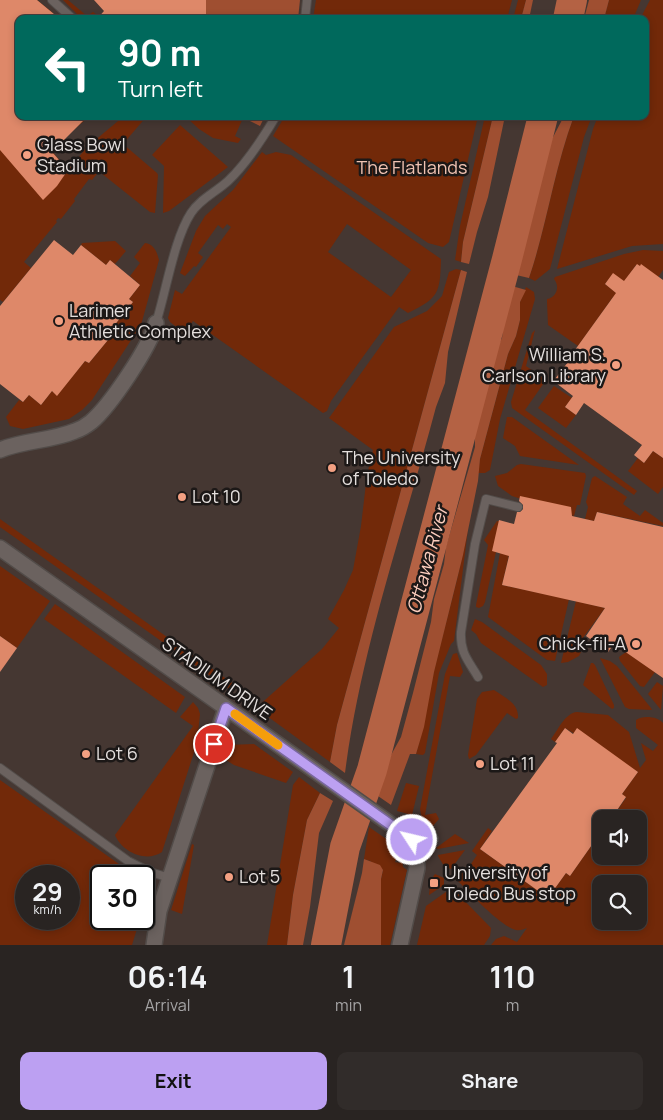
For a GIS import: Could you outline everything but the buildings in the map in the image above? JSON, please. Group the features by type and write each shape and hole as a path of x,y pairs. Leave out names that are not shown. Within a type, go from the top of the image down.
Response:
{"street":[{"path":"0,450 17,444 68,434 81,429 91,422 110,400 142,354 156,323"},
{"name":"STADIUM DRIVE","path":"0,548 394,827 414,844"},
{"path":"154,945 159,912 226,708"},
{"path":"400,945 417,868 414,844 430,839"}],"lane":[{"path":"52,0 69,15"},
{"path":"305,15 306,0"},
{"path":"156,323 180,238 191,213 235,174 273,120"},
{"path":"478,677 461,645 461,632 475,544 486,499 518,507"},
{"path":"0,768 128,861 150,872 170,878"}],"shaded area":[{"name":"The University of Toledo","path":"0,0 663,0 663,945 0,945"},
{"path":"205,0 300,0 298,15 206,15"},
{"path":"526,0 533,0 530,15 522,15"},
{"path":"589,0 609,0 605,15 585,15"},
{"path":"248,120 263,120 260,126"},
{"path":"492,120 504,120 488,197 469,264 461,262 463,242"},
{"path":"562,120 573,120 561,156 529,278 516,275 523,254 525,237 522,224 529,201 535,198 552,139"},
{"path":"461,270 467,272 448,352 445,383 436,407 372,634 352,726 345,773 330,762 337,725"},
{"path":"512,286 526,290 520,302 520,320 516,336 508,354 480,459 478,481 463,555 434,672 424,727 416,754 410,754 391,805 378,796 391,755 401,737 413,693 431,622 434,599 444,564 446,547 475,447 475,432 486,384 502,338"},
{"path":"320,793 333,801 319,833 310,907 303,945 287,945 293,895 307,820"},
{"path":"364,859 380,865 383,870 381,879 381,945 344,945 362,873"}],"green space":[{"name":"Glass Bowl Stadium","path":"0,0 37,0 53,13 15,15 15,120 83,120 50,149 68,170 87,147 119,120 144,120 123,144 158,175 155,213 150,212 101,173 103,170 101,169 92,180 89,179 61,219 58,218 57,222 24,262 31,268 3,302 0,300"},
{"path":"63,0 68,0 86,15 78,15"},
{"path":"316,0 512,0 508,15 314,15"},
{"path":"518,0 526,0 522,15 514,15"},
{"path":"609,0 641,0 635,15 605,15"},
{"path":"650,0 663,0 663,244 632,246 557,269 596,120 649,120 649,15 642,15"},
{"path":"189,120 242,120 235,136 241,139 238,143 213,138"},
{"name":"The Flatlands","path":"283,120 477,120 449,242 443,247 428,243 273,136"},
{"path":"484,120 492,120 463,242 461,262 455,260 460,226"},
{"path":"573,120 590,120 584,137 550,269 535,281 529,278"},
{"path":"180,125 228,167 169,211 163,213 164,166 152,155"},
{"path":"262,152 266,155 276,152 291,155 441,259 440,280 436,293 426,303 408,313 399,307 331,401 327,411 323,413 193,321 186,331 183,332 170,322 168,318 175,290 182,294 231,227 227,224 223,229 218,225 198,253 203,257 196,267 194,266 185,276 180,273 196,231 205,216 233,190","holes":["347,224 411,270 391,297 328,252"]},
{"path":"115,241 126,251 115,264 110,260 106,265 81,245 82,243"},
{"path":"145,243 153,247 159,260 141,325 92,400 69,419 23,429 10,426 6,417 19,400 23,402 29,395 41,405 52,391 57,395 85,361 89,363 108,340 105,337 133,302 129,299 140,285 130,276 140,263 134,257"},
{"path":"643,250 663,251 663,270 657,279 636,265 627,278 626,283 613,274 605,284 619,295 613,297 578,346 548,325 547,299 555,294 557,285 555,277 624,254"},
{"path":"456,269 461,270 337,725 330,762 256,708 322,649 339,628 328,619 353,570 367,475 373,450 329,418 394,327 427,311 442,296 449,272"},
{"path":"526,287 534,292 535,299 500,419 490,470 485,473 478,473 508,354 516,336 520,320 520,302"},
{"path":"535,330 526,366 546,380 525,410 637,491 634,495 512,408 511,402 532,333"},
{"path":"554,386 572,398 565,407 576,415 566,428 538,408"},
{"path":"507,417 512,417 579,465 520,456 515,446 503,438"},
{"path":"653,451 663,458 663,487 658,494 628,471 638,458 644,463"},
{"path":"521,464 585,473 580,505 577,505 574,516 512,496 498,486 495,476 507,473"},
{"path":"595,476 627,497 623,504 640,516 645,510 663,523 663,526 597,512 594,521 585,519 588,507 586,502 592,478"},
{"path":"0,519 235,685 229,689 0,527"},
{"path":"497,521 499,521 496,552 485,602 479,608 476,605 488,545 484,540"},
{"path":"468,529 454,641 439,673 425,753 423,755 416,754 434,671"},
{"path":"500,553 509,555 502,585 569,599 555,661 547,660 488,617"},
{"path":"0,566 50,601 17,648 0,636"},
{"path":"576,601 605,608 582,639 579,656 568,662 561,663"},
{"path":"55,604 185,697 176,713 44,619"},
{"path":"475,619 482,622 541,665 547,674 547,685 543,687 481,643 476,634 471,630"},
{"path":"626,652 655,672 644,687 640,686 620,661 619,657"},
{"path":"457,653 463,672 460,677 450,676 425,815 436,813 439,819 433,826 426,829 423,825 420,809 445,674 453,654"},
{"path":"600,658 610,661 617,666 652,710 629,709 625,707"},
{"path":"591,663 595,665 614,705 612,709 583,685"},
{"path":"657,682 663,686 661,710 648,694"},
{"path":"494,690 513,704 518,713 518,718 516,719 507,713 476,755 469,759 468,755 477,699 482,692"},
{"path":"193,702 200,714 197,743 162,852 149,856 135,854 123,846 115,835 193,726 180,717"},
{"path":"577,712 608,715 629,732 640,768 646,760 641,743 653,751 658,745 636,728 636,720 642,717 650,717 658,719 663,723 663,945 491,945 496,939 504,936 517,942 527,928 516,930 509,927 485,908 457,880 457,874 461,867 467,870 477,855 472,851 488,828 492,831 480,849 548,898 566,873 570,876 592,845 592,865 647,865 647,810 617,810 626,798 622,794 638,772 565,728 555,742 551,739 569,715"},
{"path":"254,744 293,772 286,783 234,765 226,760 227,745"},
{"path":"299,777 320,793 307,820 293,895 287,945 267,945 293,785"},
{"path":"0,780 120,865 90,865 90,930 137,930 132,945 0,945"},
{"path":"406,783 419,786 412,815 397,811"},
{"path":"369,827 392,843 399,852 395,862 400,863 402,858 403,867 407,870 390,945 381,945 381,879 383,870 364,859"},
{"path":"455,834 469,843 436,848"},
{"path":"192,844 194,845 182,914 171,910"},
{"path":"465,850 451,869 444,866 438,856 438,855"},
{"path":"435,874 444,878 444,885 429,895 430,886 436,887 438,879 432,878"},
{"path":"450,889 454,890 491,928 490,936 484,945 417,945 426,906"}],"waterway":[{"name":"Ottawa River","path":"569,15 572,0"},
{"name":"Ottawa River","path":"326,945 345,847 372,770 542,120"}],"slow traffic":[{"path":"235,714 278,745"}],"place":[{"name":"Glass Bowl Stadium","path":"27,155"},
{"name":"Larimer Athletic Complex","path":"59,321"},
{"name":"William S. Carlson Library","path":"616,365"},
{"name":"The University of Toledo","path":"332,468"},
{"name":"Lot 10","path":"182,497"},
{"name":"Chick-fil-A","path":"636,644"},
{"name":"Lot 6","path":"86,754"},
{"name":"Lot 11","path":"480,764"},
{"name":"Lot 5","path":"229,877"},
{"name":"University of Toledo Bus stop","path":"434,883"}],"route":[{"path":"214,744 226,708 412,840"}]}
